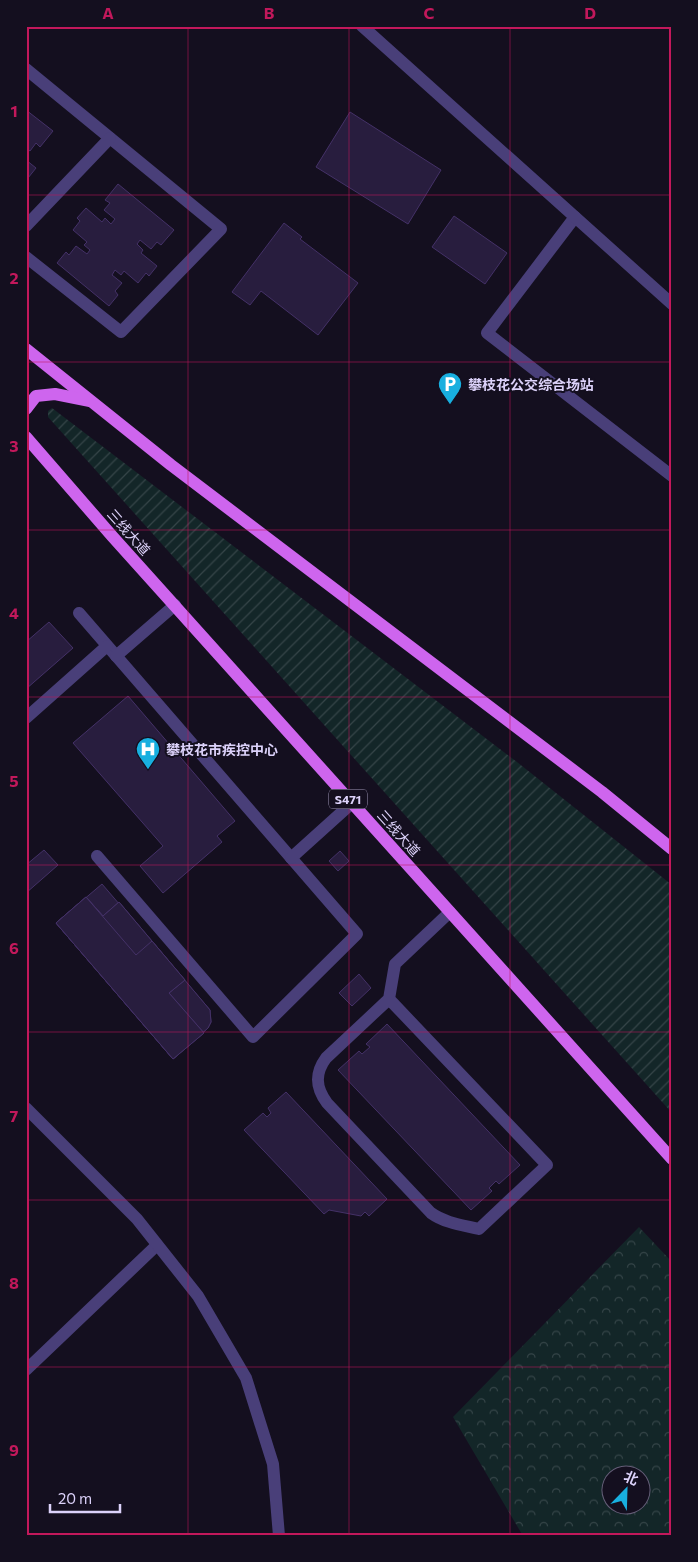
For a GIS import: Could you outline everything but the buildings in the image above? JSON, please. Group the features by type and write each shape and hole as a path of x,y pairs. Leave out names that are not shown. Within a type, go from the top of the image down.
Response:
{"main road":[{"path":"26,349 179,471 602,792 672,849"},
{"path":"26,409 36,396 55,394 92,402"},
{"path":"26,429 29,440"},
{"name":"三线大道","path":"29,440 174,605 672,1159"}],"street":[{"path":"362,26 672,304"},
{"path":"26,70 221,229 121,332 26,257"},
{"path":"26,226 110,138"},
{"path":"575,217 486,333 672,476"},
{"path":"116,656 174,605"},
{"path":"79,613 357,934 253,1036 97,856"},
{"path":"26,718 107,646"},
{"path":"291,858 352,802"},
{"path":"389,999 546,1165 479,1228 448,1222 431,1212 321,1094 317,1075 320,1066 326,1058 389,999 395,964 450,912"},
{"path":"26,1108 137,1219 198,1296 246,1378 272,1464 279,1536"},
{"path":"26,1370 157,1245"}],"green space":[{"path":"52,408 517,762 672,885 672,1113 48,417 48,411"},
{"path":"639,1227 672,1262 672,1536 523,1536 453,1417"}],"place":[{"name":"攀枝花公交综合场站","path":"450,405"},
{"name":"攀枝花市疾控中心","path":"148,770"}]}
